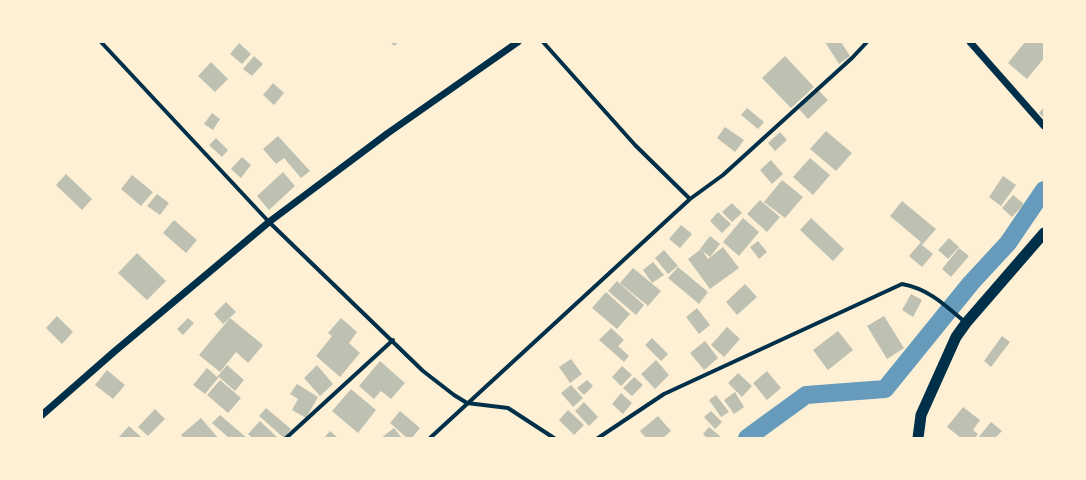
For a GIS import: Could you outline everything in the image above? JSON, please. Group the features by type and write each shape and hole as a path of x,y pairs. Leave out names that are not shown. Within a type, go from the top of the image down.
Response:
{"highway":[{"path":"918,438 920,415 956,337 962,320 1044,233"}],"street":[{"path":"101,42 268,222 393,340 423,371 467,403 508,408 554,438"},
{"path":"42,415 115,351 268,222 388,133 518,42"},
{"path":"544,42 635,145 690,199"},
{"path":"430,438 690,199 723,176 852,58 867,42"},
{"path":"970,42 1044,126"},
{"path":"598,438 664,394 902,284 915,286 929,293 962,320"},
{"path":"286,438 393,340"}],"building":[{"path":"390,42 399,42 394,46"},
{"path":"825,42 841,42 850,56 839,64"},
{"path":"1025,42 1044,42 1044,58 1027,79 1008,63"},
{"path":"239,43 251,54 242,64 230,54"},
{"path":"254,56 263,64 252,76 243,69"},
{"path":"785,56 814,87 791,108 762,78"},
{"path":"211,62 228,79 215,92 198,76"},
{"path":"273,83 284,93 274,105 263,95"},
{"path":"818,90 828,100 808,119 799,109"},
{"path":"1044,107 1044,118 1039,113"},
{"path":"747,108 764,122 758,129 741,115"},
{"path":"212,113 220,119 213,130 204,124"},
{"path":"725,127 744,140 735,152 717,138"},
{"path":"826,131 852,153 836,171 810,149"},
{"path":"780,132 787,140 775,151 768,143"},
{"path":"278,136 310,171 301,178 284,158 276,164 263,149"},
{"path":"216,138 228,150 222,157 209,145"},
{"path":"242,157 251,165 241,178 231,169"},
{"path":"810,158 830,175 813,195 793,177"},
{"path":"771,160 783,174 772,184 760,170"},
{"path":"283,172 295,186 269,210 257,196"},
{"path":"66,174 92,199 82,210 56,185"},
{"path":"132,175 153,192 141,206 121,189"},
{"path":"1003,176 1016,185 1001,206 989,197"},
{"path":"782,180 803,197 785,218 764,202"},
{"path":"157,194 169,203 160,215 147,206"},
{"path":"1013,195 1024,204 1012,217 1002,208"},
{"path":"760,200 780,217 767,232 747,214"},
{"path":"902,201 936,229 922,245 933,254 922,267 909,256 921,242 890,216"},
{"path":"732,203 742,213 732,222 722,212"},
{"path":"718,212 731,224 722,233 710,221"},
{"path":"743,218 759,232 739,256 723,242"},
{"path":"811,218 844,249 833,261 800,230"},
{"path":"174,220 197,240 186,253 163,233"},
{"path":"681,225 692,234 680,248 669,239"},
{"path":"710,236 720,244 710,257 700,249"},
{"path":"949,238 959,247 948,259 938,250"},
{"path":"758,241 767,252 759,259 750,247"},
{"path":"723,247 739,268 710,289 688,259 701,249 708,259"},
{"path":"959,248 969,256 951,277 942,269"},
{"path":"664,250 678,266 668,274 655,258"},
{"path":"137,253 166,281 147,300 118,273"},
{"path":"653,262 664,275 652,283 643,270"},
{"path":"678,267 708,292 699,304 668,278"},
{"path":"633,268 661,291 648,306 620,283"},
{"path":"617,281 644,305 636,315 608,291"},
{"path":"745,284 757,297 737,315 726,302"},
{"path":"606,292 630,314 617,329 592,308"},
{"path":"911,294 922,300 913,317 902,310"},
{"path":"226,302 236,312 223,324 214,314"},
{"path":"697,308 710,325 699,334 686,317"},
{"path":"57,316 73,332 62,344 46,328"},
{"path":"884,316 904,348 887,359 867,326"},
{"path":"188,318 194,323 183,335 177,329"},
{"path":"230,318 263,345 248,363 236,352 220,372 199,355"},
{"path":"341,318 357,332 349,343 360,353 340,377 316,356 332,336 328,333"},
{"path":"727,327 740,339 724,357 711,345"},
{"path":"611,328 624,340 618,346 629,356 624,362 599,340"},
{"path":"838,331 853,350 828,370 813,350"},
{"path":"1002,336 1010,342 991,367 984,361"},
{"path":"652,338 668,354 661,361 645,345"},
{"path":"705,341 718,358 704,370 690,353"},
{"path":"571,359 582,374 570,383 559,367"},
{"path":"656,360 669,375 655,389 641,374"},
{"path":"380,361 405,383 391,399 381,391 374,399 359,386"},
{"path":"227,365 244,380 235,391 219,377 205,394 193,385 207,368 217,377"},
{"path":"317,365 333,384 320,396 304,378"},
{"path":"622,366 632,375 621,386 612,377"},
{"path":"107,370 125,385 113,399 95,385"},
{"path":"767,371 781,388 767,400 753,383"},
{"path":"738,373 752,386 742,397 728,383"},
{"path":"634,377 643,385 632,396 623,388"},
{"path":"220,380 241,398 228,413 207,395"},
{"path":"587,380 593,386 584,395 577,388"},
{"path":"297,384 318,397 306,418 292,410 298,399 290,394"},
{"path":"571,385 583,398 573,407 561,393"},
{"path":"351,389 376,410 358,433 332,411"},
{"path":"735,392 744,407 734,414 724,400"},
{"path":"621,393 632,403 623,414 612,404"},
{"path":"716,395 729,412 721,417 709,400"},
{"path":"584,402 598,417 589,426 575,411"},
{"path":"963,407 980,420 973,430 978,434 975,438 961,438 947,427"},
{"path":"266,408 291,429 284,438 259,416"},
{"path":"155,409 165,419 148,436 138,427"},
{"path":"568,410 584,425 574,435 559,420"},
{"path":"400,411 420,428 412,438 407,438 390,423"},
{"path":"711,411 722,422 715,429 704,417"},
{"path":"220,415 247,438 229,438 212,423"},
{"path":"658,416 671,431 663,438 646,438 640,431"},
{"path":"201,418 218,438 184,438 181,435"},
{"path":"260,421 278,438 252,438 248,434"},
{"path":"991,422 1002,431 995,438 978,438"},
{"path":"129,426 142,438 118,438"},
{"path":"709,427 720,436 719,438 707,438 703,434"},
{"path":"394,428 402,438 381,438"},
{"path":"330,431 338,438 324,438"}],"waterway":[{"path":"747,438 806,395 885,389 971,283 1008,243 1044,190"}]}
